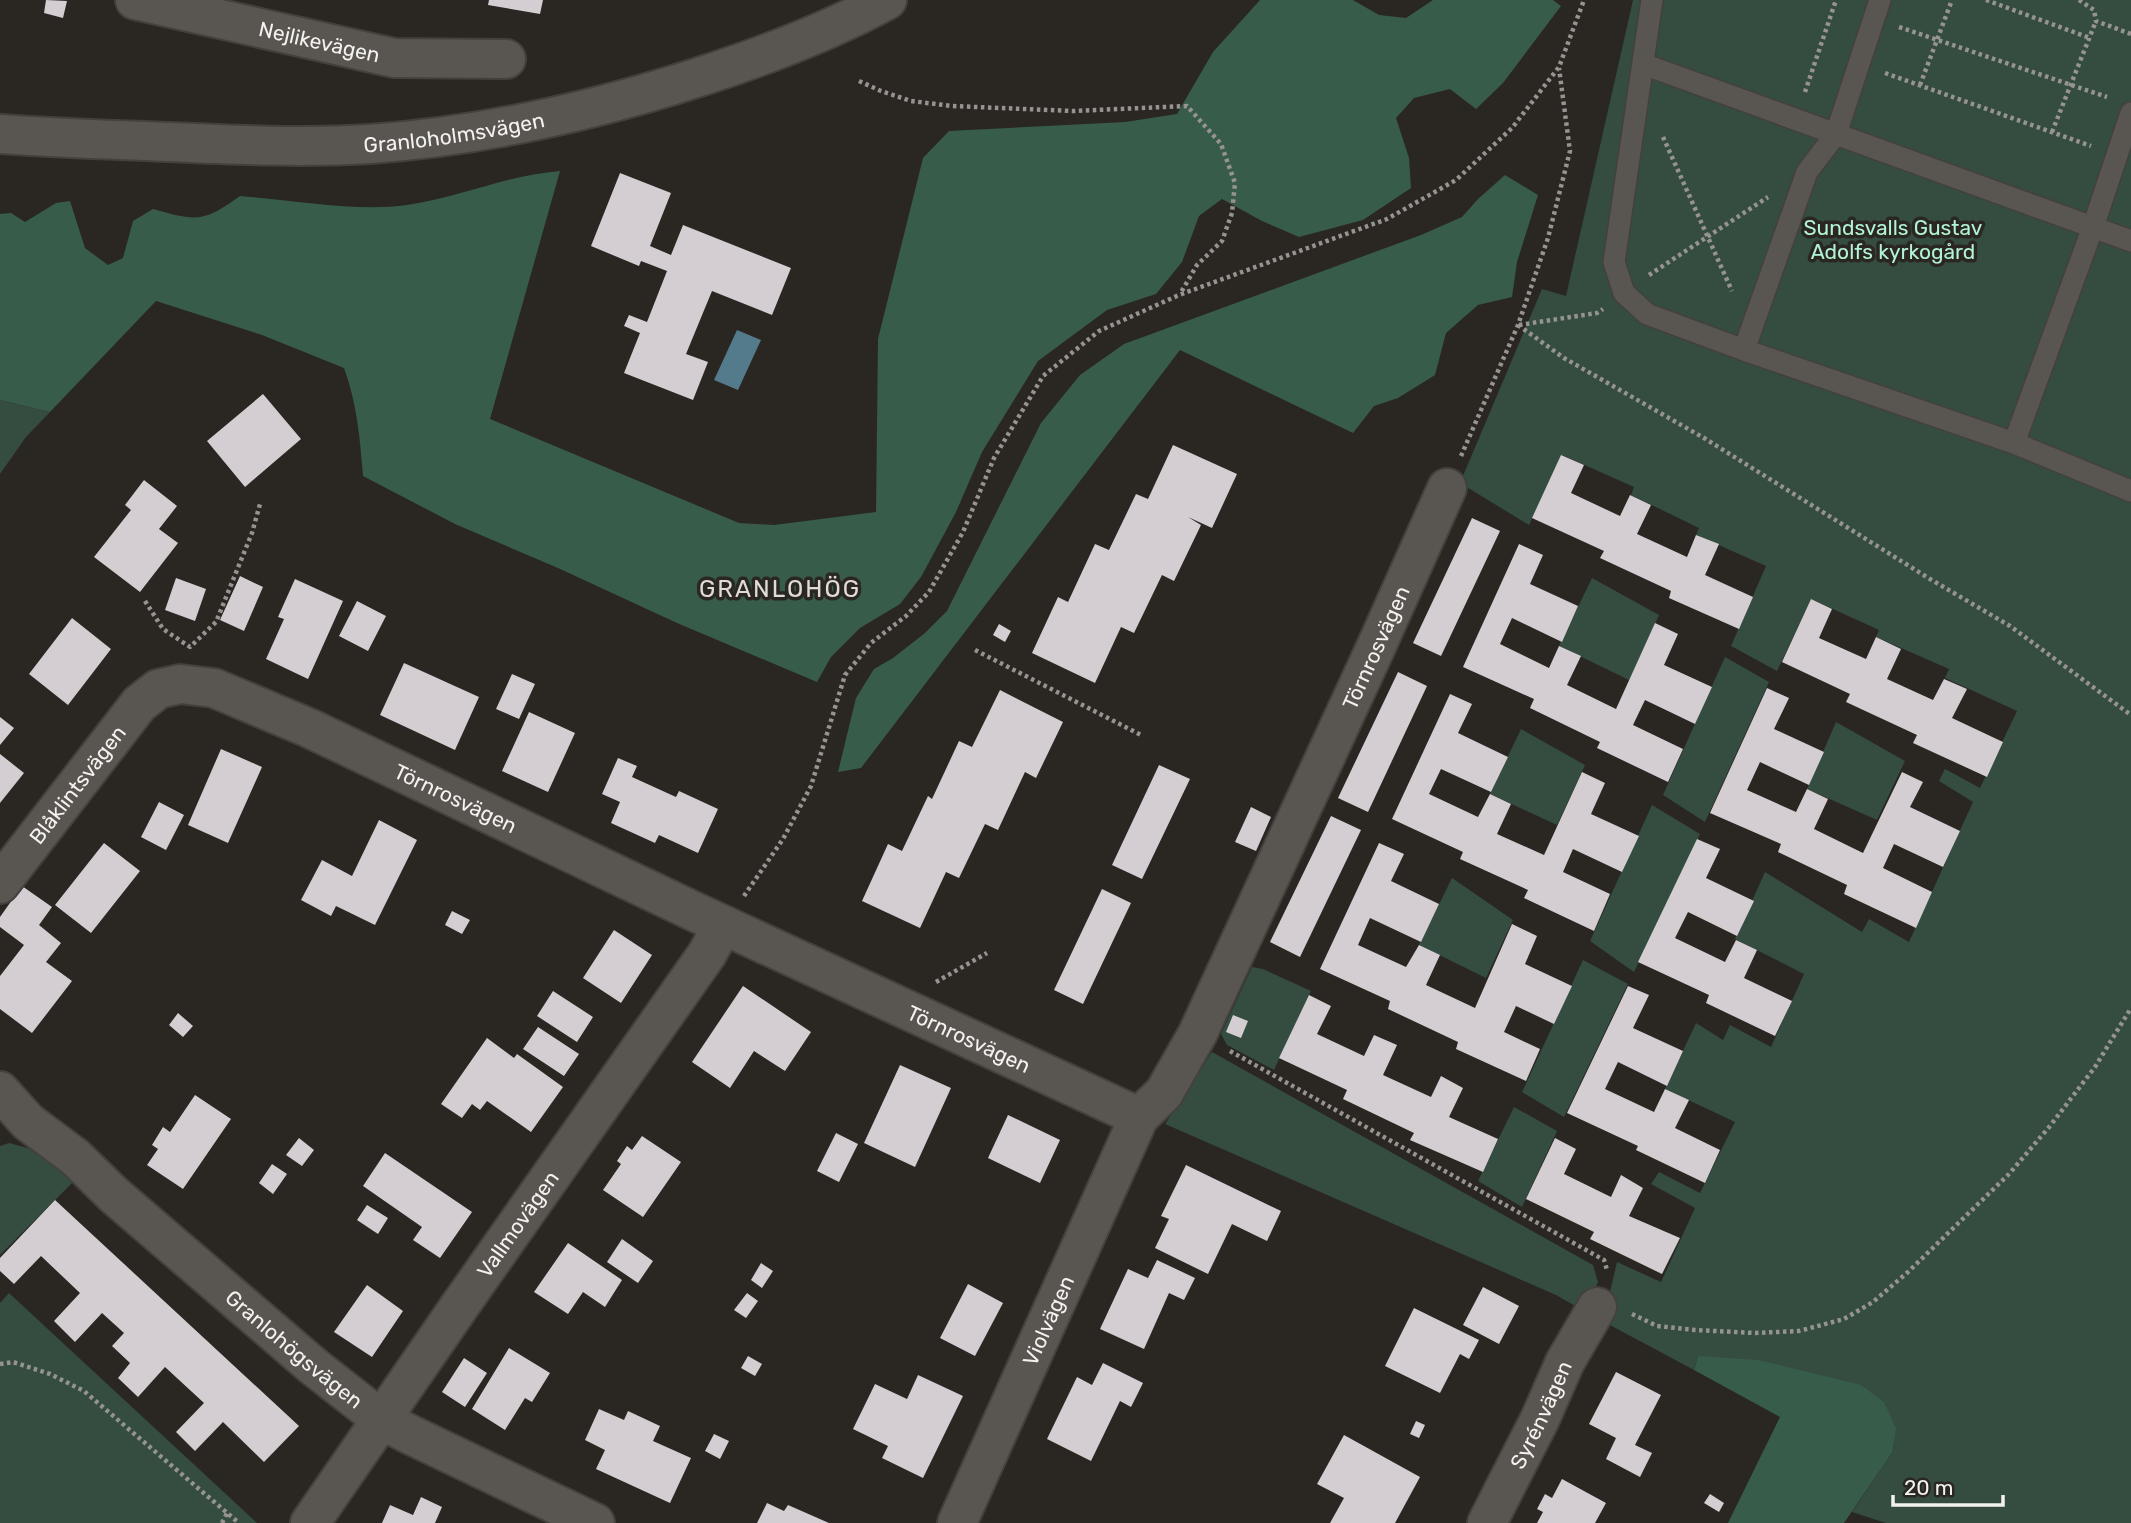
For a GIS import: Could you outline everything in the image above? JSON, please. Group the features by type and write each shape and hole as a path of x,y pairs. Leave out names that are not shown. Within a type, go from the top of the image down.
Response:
{"street":[{"name":"Nejlikevägen","path":"135,0 394,58 506,59"},
{"name":"Granloholmsvägen","path":"0,134 266,147 368,144 469,133 550,119 634,98 769,54 887,0"},
{"name":"Törnrosvägen","path":"158,689 180,684 214,688 321,734 723,925 1139,1117 1164,1093 1198,1033 1447,488"},
{"name":"Blåklintsvägen","path":"0,884 139,704 158,689"},
{"name":"Vallmovägen","path":"310,1523 707,954 723,925"},
{"path":"0,1091 14,1124"},
{"name":"Violvägen","path":"957,1523 1139,1117"},
{"name":"Granlohögsvägen","path":"14,1124 75,1157 114,1195 313,1366 382,1420 595,1523"},
{"name":"Syrénvägen","path":"1487,1523 1565,1362 1597,1307"}],"lane":[{"path":"1652,0 1614,262 1624,293 1647,314 1748,341 2131,491"},
{"path":"1748,341 1807,172 1836,134 1877,10"},
{"path":"1642,74 1796,118 2131,241"},
{"path":"2014,443 2117,155 2125,107"}],"path":[{"path":"723,925 783,839 811,786 845,675 871,643 906,616 929,592 963,532 994,458 1043,376 1099,331 1179,295 1387,219 1455,180 1512,128 1559,67 1584,0"},
{"path":"1796,118 1836,0"},
{"path":"1920,85 1952,0"},
{"path":"1986,0 2090,38"},
{"path":"2052,132 2096,21 2094,10 2078,0"},
{"path":"1877,10 1937,39 2125,107"},
{"path":"2096,21 2131,34"},
{"path":"1860,64 2117,155"},
{"path":"1447,488 1518,326 1548,238 1570,151 1559,67"},
{"path":"1642,74 1748,341"},
{"path":"859,81 911,101 952,106 1073,111 1186,106 1221,144 1235,183 1232,214 1222,241 1197,265 1179,295"},
{"path":"1518,326 1597,313 1707,236 1807,172"},
{"path":"1518,326 1564,358 1704,438 2010,626 2131,715"},
{"path":"145,601 163,629 190,647 216,622 252,533 260,504"},
{"path":"975,650 1143,736"},
{"path":"895,1004 987,953"},
{"path":"1198,1033 1604,1261 1607,1272 1597,1307 1613,1304 1657,1326 1755,1333 1799,1331 1844,1319 1873,1302 1908,1272 2008,1174 2050,1126 2095,1067 2131,1008"},
{"path":"0,1364 13,1362 50,1374 84,1391 239,1523"},
{"path":"222,1523 227,1513"}],"green space":[{"path":"1260,0 1353,0 1379,15 1406,18 1433,0 1553,0 1561,6 1503,83 1476,109 1450,89 1414,98 1396,118 1409,158 1411,188 1363,220 1299,237 1222,199 1199,216 1182,262 1156,294 1107,310 1038,361 982,452 956,512 921,577 900,604 860,628 831,657 817,682 455,524 363,476 355,408 344,368 262,335 156,301 50,412 0,400 0,214 11,213 25,222 56,203 70,201 85,248 108,265 123,258 133,221 153,209 180,216 199,217 217,211 240,196 346,206 388,207 426,202 521,177 560,171 490,419 739,523 774,525 876,512 878,339 923,158 949,131 1125,122 1177,114 1213,52"},
{"name":"Sundsvalls Gustav Adolfs kyrkogård","path":"1633,0 2131,0 2131,1523 1886,1523 1852,1512 1892,1453 1698,1356 1694,1370 1608,1324 1610,1292 1617,1262 1661,1282 1695,1208 1651,1184 1659,1172 1700,1193 1735,1122 1665,1089 1696,1023 1723,1040 1730,1025 1771,1047 1804,974 1735,939 1765,872 1862,932 1869,919 1909,942 1973,802 1939,781 1945,769 1980,788 2017,711 1945,678 1949,669 1876,637 1879,630 1811,599 1777,671 1731,646 1766,566 1696,535 1699,528 1631,495 1634,487 1562,455 1529,525 1460,483 1542,289 1566,296"},
{"path":"1505,175 1538,195 1517,262 1512,297 1478,305 1446,333 1435,375 1398,398 1374,406 1353,433 1180,350 861,768 838,772 856,698 874,669 925,633 947,611 1041,423 1080,375 1124,344 1421,235 1462,217"},
{"path":"0,400 50,412 26,437 0,474"},
{"path":"1592,578 1659,615 1629,680 1559,646"},
{"path":"1725,657 1769,682 1705,822 1663,795"},
{"path":"1836,722 1905,761 1877,820 1807,789"},
{"path":"1521,729 1585,765 1557,825 1490,794"},
{"path":"1652,805 1700,834 1634,972 1590,941"},
{"path":"1452,878 1513,920 1486,978 1419,945"},
{"path":"1583,960 1628,984 1564,1117 1522,1092"},
{"path":"1252,967 1263,969 1311,991 1274,1070 1227,1045 1221,1034"},
{"path":"1212,1052 1593,1265 1598,1282 1584,1311 1556,1295 1165,1124"},
{"path":"1514,1107 1557,1131 1522,1207 1478,1181"},
{"path":"9,1143 35,1150 75,1180 0,1255 0,1146"},
{"path":"9,1293 257,1523 0,1523 0,1303"},
{"path":"1698,1356 1758,1360 1861,1385 1884,1402 1896,1428 1892,1453 1844,1523 1728,1523 1780,1417 1694,1370"}],"water":[{"path":"737,330 761,340 738,390 714,380"}],"building":[{"path":"46,0 67,1 63,18 44,13"},
{"path":"489,0 543,0 540,14 488,5"},
{"path":"620,173 671,193 650,246 671,255 683,225 791,268 772,315 712,291 686,354 708,362 693,400 624,373 640,333 624,326 629,315 647,322 667,271 641,261 639,266 591,246"},
{"path":"263,394 301,439 245,487 207,441"},
{"path":"1173,445 1237,474 1212,528 1188,517 1201,525 1174,581 1162,575 1134,633 1121,627 1095,683 1032,653 1058,597 1068,602 1095,544 1109,550 1136,494 1148,499"},
{"path":"1561,455 1584,465 1571,493 1620,516 1630,495 1651,505 1637,534 1687,557 1696,535 1719,544 1705,575 1753,597 1739,629 1669,598 1671,591 1600,558 1604,551 1532,518"},
{"path":"144,480 177,506 159,529 178,543 140,592 94,557 131,510 125,505"},
{"path":"1472,518 1500,531 1441,656 1413,643"},
{"path":"1519,544 1543,555 1530,584 1578,606 1562,642 1512,618 1500,644 1549,668 1559,646 1581,656 1567,685 1616,709 1655,623 1678,634 1664,665 1712,687 1695,724 1645,700 1633,725 1683,749 1668,782 1597,748 1600,742 1530,708 1534,699 1463,667"},
{"path":"240,576 263,587 244,631 220,620"},
{"path":"176,578 206,589 195,621 165,610"},
{"path":"295,579 343,601 308,679 266,659 284,619 278,617"},
{"path":"1811,599 1832,609 1819,638 1866,659 1876,637 1901,649 1887,679 1933,700 1944,679 1967,689 1952,718 2003,742 1987,777 1913,743 1917,735 1846,702 1850,694 1782,662"},
{"path":"357,601 386,616 368,651 339,636"},
{"path":"72,618 111,649 68,705 29,674"},
{"path":"999,624 1011,631 1005,642 993,635"},
{"path":"404,663 479,697 455,750 380,715"},
{"path":"1398,672 1427,686 1368,812 1338,798"},
{"path":"512,674 535,684 519,719 496,709"},
{"path":"1767,688 1789,698 1774,729 1824,752 1809,785 1760,762 1747,790 1796,812 1807,789 1828,799 1814,829 1863,853 1902,772 1923,782 1910,807 1960,831 1943,867 1894,844 1883,868 1932,892 1916,928 1844,894 1847,885 1778,852 1781,844 1710,813"},
{"path":"1000,690 1063,722 1036,778 1025,772 998,830 985,824 959,878 946,872 920,928 862,901 888,844 902,851 928,796 932,799 959,741 972,747"},
{"path":"1450,694 1472,704 1458,733 1508,757 1491,792 1441,769 1429,794 1478,817 1490,794 1511,804 1497,834 1544,855 1582,772 1605,783 1591,814 1639,836 1622,872 1573,849 1563,872 1610,894 1594,931 1524,898 1528,890 1460,859 1463,852 1392,819"},
{"path":"529,712 575,733 548,792 502,771"},
{"path":"0,717 14,728 0,745"},
{"path":"221,749 262,767 228,843 188,825"},
{"path":"0,754 24,773 0,803"},
{"path":"618,758 637,766 632,777 676,797 679,791 718,809 698,853 659,835 655,843 611,823 620,802 602,794"},
{"path":"1159,765 1190,779 1142,879 1112,865"},
{"path":"159,802 184,815 166,850 141,837"},
{"path":"1251,807 1271,817 1256,851 1235,842"},
{"path":"1331,816 1361,830 1300,957 1270,942"},
{"path":"379,820 417,840 375,925 336,906 331,916 301,900 322,860 352,876"},
{"path":"1697,839 1720,849 1706,878 1754,901 1737,936 1688,912 1675,938 1725,962 1736,940 1757,950 1744,978 1792,1001 1775,1036 1706,1003 1709,995 1638,962"},
{"path":"104,843 140,871 91,933 55,905"},
{"path":"1379,843 1404,854 1391,881 1439,904 1421,942 1370,918 1358,945 1406,967 1419,945 1440,955 1426,985 1475,1008 1512,924 1537,936 1525,964 1572,986 1554,1024 1516,1006 1504,1032 1540,1049 1526,1081 1456,1049 1458,1042 1388,1009 1390,1001 1320,969"},
{"path":"22,886 52,907 39,925 61,943 46,962 72,981 32,1033 0,1009 0,976 24,945 0,927 0,917"},
{"path":"1102,889 1131,903 1083,1004 1054,990"},
{"path":"452,911 470,920 462,934 445,925"},
{"path":"614,930 652,955 621,1003 583,978"},
{"path":"743,986 811,1032 785,1071 754,1051 730,1088 692,1062"},
{"path":"1628,986 1649,995 1633,1028 1683,1051 1667,1086 1618,1062 1605,1089 1654,1112 1665,1089 1689,1100 1675,1128 1720,1150 1705,1183 1636,1150 1638,1146 1567,1113"},
{"path":"553,991 593,1017 577,1042 537,1016"},
{"path":"1309,995 1331,1006 1317,1034 1364,1056 1374,1035 1397,1045 1383,1075 1431,1097 1441,1076 1463,1088 1449,1117 1498,1139 1483,1172 1410,1140 1414,1133 1343,1099 1347,1090 1279,1058"},
{"path":"178,1013 193,1026 183,1037 169,1025"},
{"path":"1233,1015 1248,1021 1241,1038 1226,1032"},
{"path":"538,1027 579,1054 564,1076 523,1049"},
{"path":"487,1038 514,1058 517,1054 563,1087 531,1132 487,1101 480,1110 472,1104 462,1118 441,1104"},
{"path":"900,1065 951,1088 915,1167 864,1143"},
{"path":"195,1095 231,1119 183,1189 147,1165 158,1149 152,1145 163,1127 170,1132"},
{"path":"1008,1115 1060,1140 1040,1183 988,1158"},
{"path":"836,1133 858,1144 839,1182 817,1171"},
{"path":"642,1136 681,1162 643,1217 603,1190 621,1164 617,1161 627,1146 632,1150"},
{"path":"299,1138 314,1150 302,1166 286,1155"},
{"path":"1555,1138 1576,1149 1564,1174 1611,1197 1621,1175 1643,1188 1629,1216 1680,1238 1662,1274 1590,1239 1594,1232 1526,1199"},
{"path":"385,1153 472,1212 440,1258 413,1240 422,1227 363,1186"},
{"path":"272,1164 287,1174 273,1194 259,1183"},
{"path":"1186,1165 1281,1211 1267,1241 1232,1224 1208,1274 1155,1248 1169,1219 1161,1216"},
{"path":"55,1200 299,1426 264,1462 223,1422 195,1451 176,1432 204,1403 165,1367 138,1397 118,1378 130,1363 112,1346 124,1333 102,1313 75,1342 54,1321 80,1293 41,1256 14,1284 0,1271 0,1258"},
{"path":"367,1205 388,1218 378,1234 357,1220"},
{"path":"622,1239 653,1261 638,1283 607,1262"},
{"path":"568,1243 622,1280 605,1307 583,1292 568,1314 534,1292"},
{"path":"1157,1260 1195,1278 1184,1300 1169,1293 1144,1349 1100,1329 1128,1269 1148,1278"},
{"path":"761,1263 773,1271 762,1288 751,1280"},
{"path":"968,1284 1003,1303 975,1356 940,1338"},
{"path":"367,1285 403,1311 372,1357 334,1332"},
{"path":"1483,1287 1519,1306 1499,1344 1463,1325"},
{"path":"747,1293 758,1301 746,1318 734,1310"},
{"path":"1414,1308 1479,1340 1469,1359 1460,1354 1440,1393 1385,1366"},
{"path":"509,1348 550,1373 532,1402 525,1398 505,1430 472,1409"},
{"path":"748,1356 762,1364 755,1376 741,1368"},
{"path":"464,1358 487,1373 465,1407 442,1392"},
{"path":"1103,1363 1143,1383 1131,1407 1120,1401 1091,1461 1047,1439 1077,1377 1092,1385"},
{"path":"1616,1372 1661,1395 1635,1445 1652,1453 1640,1477 1606,1459 1616,1438 1589,1424"},
{"path":"918,1375 963,1396 923,1478 882,1458 888,1446 853,1429 875,1384 907,1399"},
{"path":"599,1409 624,1420 628,1411 660,1426 653,1441 691,1458 670,1503 596,1469 605,1450 585,1440"},
{"path":"1416,1421 1425,1425 1419,1438 1410,1434"},
{"path":"714,1434 729,1441 720,1459 705,1451"},
{"path":"1344,1435 1420,1477 1395,1523 1330,1523 1344,1498 1317,1484"},
{"path":"1562,1479 1606,1503 1595,1523 1537,1523 1543,1512 1537,1509 1545,1494 1552,1498"},
{"path":"1710,1494 1724,1503 1719,1512 1704,1503"},
{"path":"421,1497 442,1507 435,1523 382,1523 390,1505 413,1515"},
{"path":"767,1503 784,1511 788,1505 829,1523 757,1523"}],"district":[{"name":"GRANLOHÖG","path":"780,589"}]}
